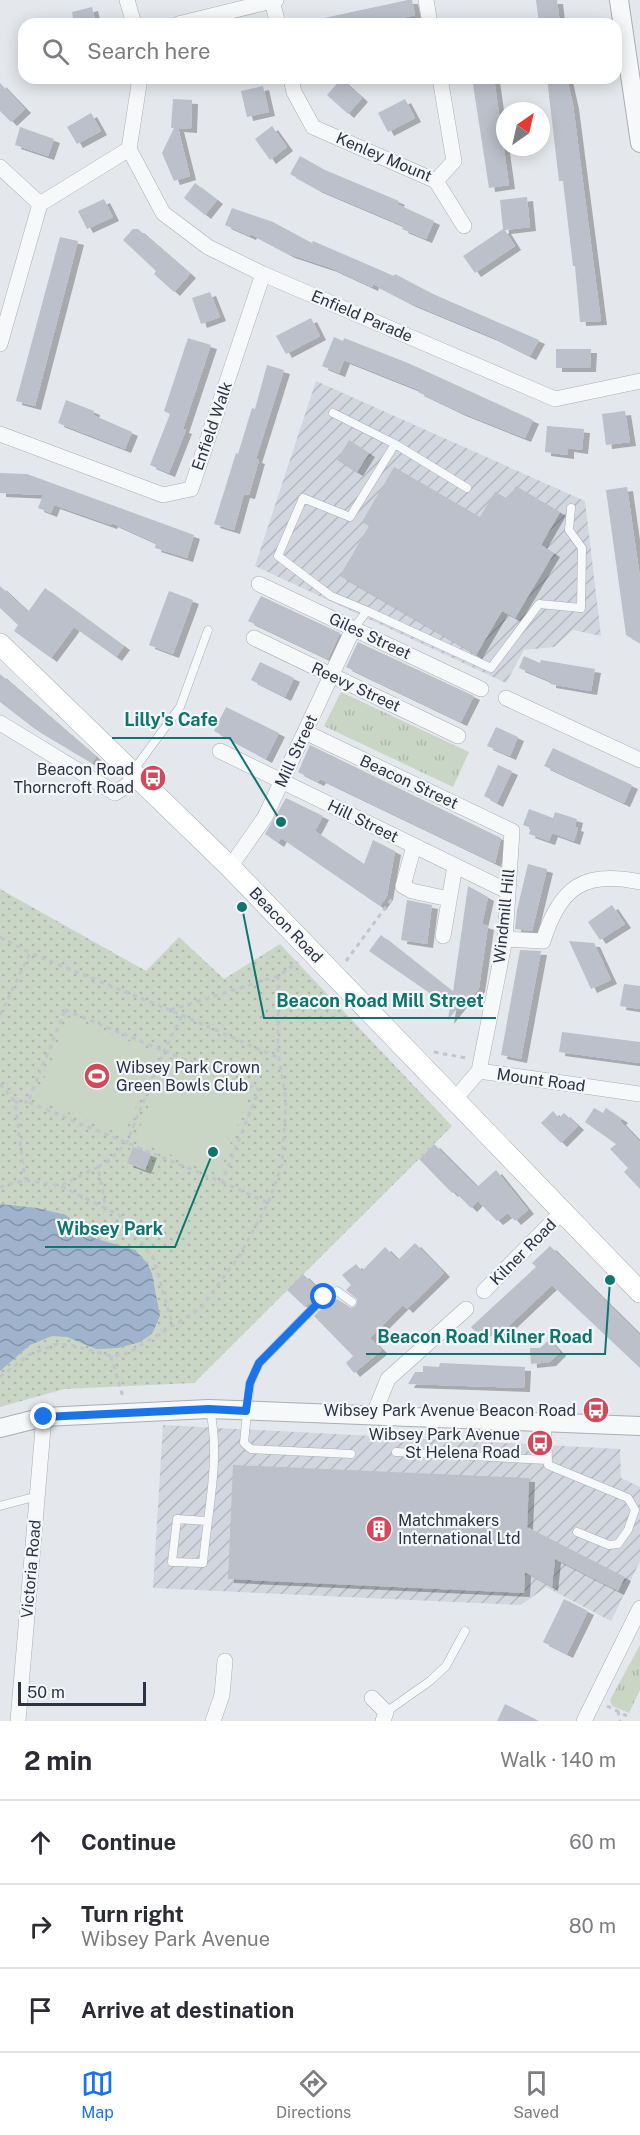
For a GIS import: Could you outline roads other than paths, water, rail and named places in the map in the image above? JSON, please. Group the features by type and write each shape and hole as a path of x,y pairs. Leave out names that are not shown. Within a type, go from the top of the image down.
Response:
{"main road":[{"name":"Beacon Road","path":"0,644 230,867 640,1292"}],"street":[{"path":"127,0 132,18"},
{"path":"202,18 274,0 277,18"},
{"path":"426,0 429,18"},
{"path":"619,0 622,18"},
{"path":"622,20 640,143"},
{"path":"0,344 40,204 129,149 139,84"},
{"name":"Kenley Mount","path":"292,84 294,92 313,127 436,181 454,161 441,84"},
{"name":"Enfield Parade","path":"129,149 163,213 208,247 263,274 555,399 640,381"},
{"path":"0,167 40,204"},
{"path":"436,181 464,226"},
{"name":"Enfield Walk","path":"0,434 163,495 191,489 263,274"},
{"name":"Giles Street","path":"259,584 481,689"},
{"name":"Mill Street","path":"230,867 265,817 353,628"},
{"name":"Reevy Street","path":"254,638 458,736"},
{"path":"506,698 640,760"},
{"path":"0,723 115,793 135,775"},
{"name":"Beacon Street","path":"305,732 512,831"},
{"name":"Hill Street","path":"220,751 507,891"},
{"name":"Windmill Hill","path":"481,1066 505,939 512,831"},
{"path":"414,846 403,886 412,891 449,899"},
{"path":"443,936 455,866"},
{"path":"505,939 543,940 552,912 568,893 591,879 614,876 640,882"},
{"name":"Mount Road","path":"454,1100 481,1066 640,1094"},
{"name":"Kilner Road","path":"484,1291 562,1212"},
{"path":"373,1416 388,1379 466,1309"},
{"path":"0,1428 44,1417 209,1409 640,1426"},
{"name":"Victoria Road","path":"18,1721 44,1417"},
{"path":"584,1721 640,1608"},
{"path":"213,1721 222,1695 225,1661"},
{"path":"372,1698 384,1717"}],"lane":[{"path":"333,413 394,444 467,488"},
{"path":"394,444 350,517 303,498 278,556 331,596 492,668 539,604 581,608 582,548 569,530 571,508"},
{"path":"353,628 367,611"},
{"path":"135,775 180,706 208,630"},
{"path":"351,1454 246,1447 246,1411 250,1383 259,1363 312,1307 324,1297 337,1291 352,1302"},
{"path":"207,1521 177,1519 172,1562 203,1563 216,1434 209,1409"},
{"path":"547,1422 547,1460 552,1469 628,1498 635,1510 624,1539 618,1544 609,1545 577,1532"},
{"path":"396,1452 547,1460"},
{"path":"0,1506 38,1496"},
{"path":"384,1717 430,1682 446,1666 465,1631"}],"water":[{"path":"0,1204 37,1208 66,1215 94,1238 135,1250 148,1264 152,1274 160,1316 152,1334 140,1342 118,1348 96,1349 67,1337 52,1336 30,1345 0,1371"}],"place":[{"name":"Beacon Road Thorncroft Road","path":"153,778"},
{"name":"Lilly's Cafe","path":"281,822"},
{"name":"Beacon Road Mill Street","path":"242,907"},
{"name":"Wibsey Park Crown Green Bowls Club","path":"97,1076"},
{"name":"Wibsey Park","path":"213,1152"},
{"name":"Beacon Road Kilner Road","path":"610,1280"},
{"name":"Wibsey Park Avenue Beacon Road","path":"596,1410"},
{"name":"Wibsey Park Avenue St Helena Road","path":"540,1443"},
{"name":"Matchmakers International Ltd","path":"379,1529"}]}
